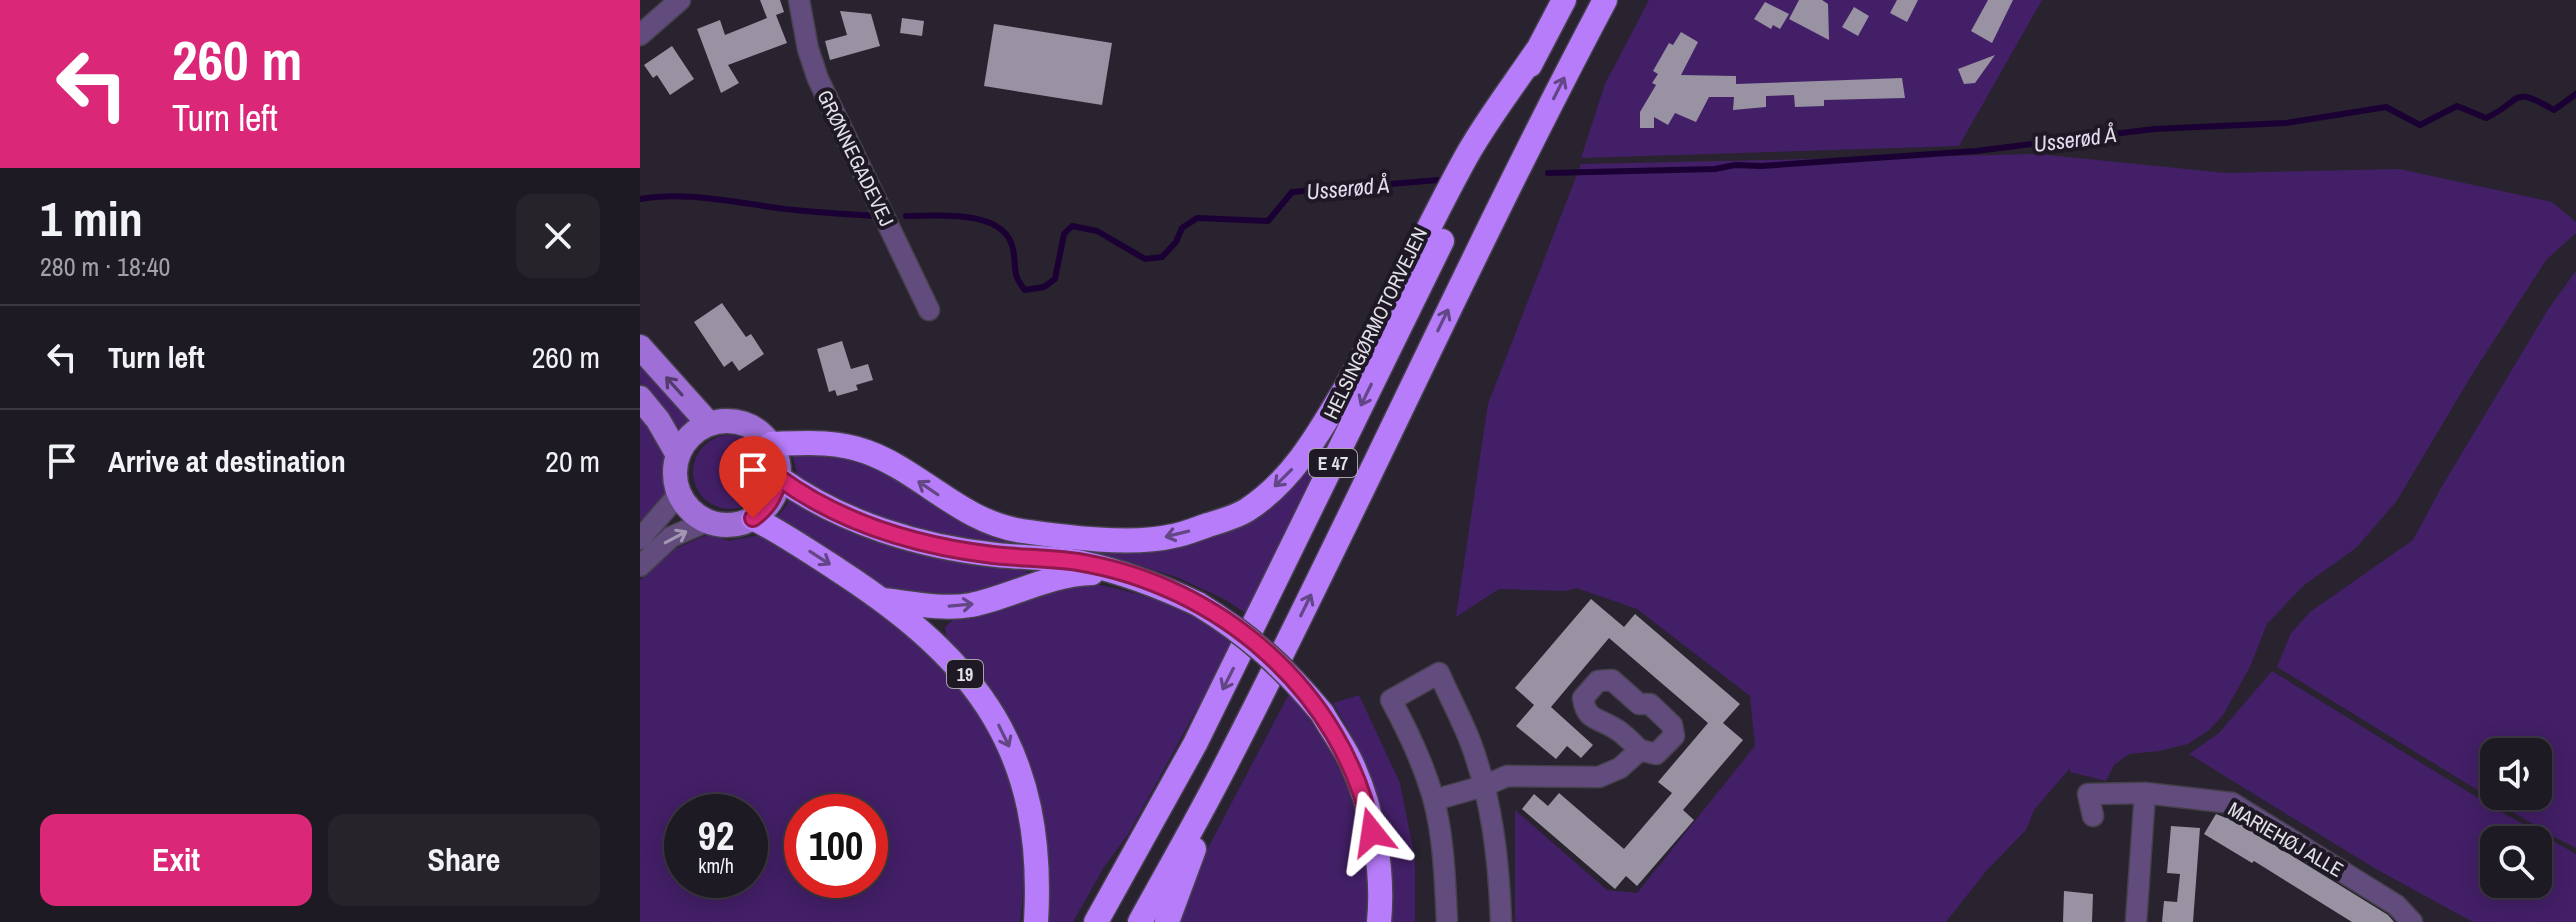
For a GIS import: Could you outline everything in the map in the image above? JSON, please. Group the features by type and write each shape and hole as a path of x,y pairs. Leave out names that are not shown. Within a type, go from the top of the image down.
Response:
{"highway":[{"name":"HELSINGØRMOTORVEJEN","path":"1096,922 1202,731 1384,357 1564,0"},
{"name":"E 47","path":"1140,922 1220,776 1474,257 1605,0"},
{"path":"771,444 812,442 867,452 901,468 964,511 1019,531 1079,538 1171,537 1243,512 1301,460 1324,426 1371,344 1467,155 1536,52"},
{"path":"779,478 825,508 913,541 995,555 1079,562 1158,585 1232,625 1262,648 1293,679 1322,713 1351,762 1367,809 1377,856 1379,922"},
{"name":"19","path":"753,518 780,532 883,600 960,668 989,707 1027,792 1036,839 1039,881 1036,922"},
{"path":"883,600 937,606 969,605 1062,577 1087,573 1122,574"},
{"path":"1167,922 1220,776"}],"main road":[{"path":"640,347 709,424"},
{"path":"640,398 658,420 678,455"},
{"path":"726,421 743,423 759,431 771,444 778,461 779,478 775,494 766,508 753,518 738,524 723,525 708,521 696,515 679,494 675,474 678,455 696,431 709,424 726,421"}],"street":[{"path":"640,35 680,0"},
{"name":"GRØNNEGADEVEJ","path":"799,0 808,49 818,79 929,310"},
{"path":"640,539 679,494"},
{"path":"640,566 671,537 708,521"},
{"path":"1447,922 1445,876 1434,800 1415,745 1391,700 1439,673 1469,739 1484,786 1499,863 1501,922"},
{"path":"1434,800 1507,776 1599,777 1620,768 1640,750"},
{"path":"2136,922 2145,793"},
{"name":"MARIEHØJ ALLE","path":"2093,816 2088,794 2145,793 2232,803 2396,905 2412,922"}],"shaded area":[{"path":"1649,0 2042,0 1959,146 1581,158 1605,84"},
{"path":"2038,154 2226,173 2399,169 2552,202 2576,222 2576,233 2546,260 2473,373 2396,502 2356,548 2303,586 2267,624 2250,667 2223,715 2209,730 2188,744 2129,754 2114,765 2106,781 2070,772 2070,768 2034,810 2026,830 1987,870 1946,922 1515,922 1515,810 1607,890 1637,893 1755,746 1750,696 1637,609 1576,588 1565,591 1499,589 1456,617 1488,404 1581,164"},
{"path":"2576,271 2576,848 2552,836 2552,826 2536,826 2510,810 2552,810 2552,738 2480,738 2480,792 2277,667 2291,633 2310,612 2413,540 2549,308"},
{"path":"640,355 695,417 677,433 640,382"},
{"path":"640,408 666,453 668,489 662,505 640,520"},
{"path":"1343,412 1247,614 1224,599 1176,577 1123,560 958,542 827,500 798,478 791,449 818,451 873,463 977,527 1195,541 1222,533"},
{"path":"730,435 744,438 756,446 764,458 767,472 764,486 756,498 744,506 730,509 716,506 704,498 696,486 693,472 696,458 704,446 716,438"},
{"path":"789,496 1016,564 1025,569 1029,578 957,598 890,589 861,575 777,517 787,505"},
{"path":"709,534 729,541 760,535 778,542 920,646 961,689 981,718 1009,783 1022,853 1020,922 640,922 640,580 677,548"},
{"path":"1094,584 1168,604 1202,621 1233,643 1129,833 1104,867 1073,922 1048,922 1046,842 1030,764 1004,709 981,677 952,647 945,627 956,617 1050,587"},
{"path":"2272,671 2480,799 2480,810 2498,810 2526,826 2480,826 2480,898 2552,898 2552,840 2576,854 2576,922 2473,922 2376,869 2189,754 2219,733"},
{"path":"1290,692 1333,758 1360,826 1368,875 1367,922 1176,922 1209,846"},
{"path":"1359,695 1400,783 1415,859 1415,922 1392,922 1392,864 1380,808 1372,781 1333,703"}],"building":[{"path":"760,0 780,0 784,12 776,15 787,43 728,65 739,83 721,93 697,29 720,20 725,35 767,18"},
{"path":"1799,0 1822,0 1828,4 1829,40 1789,19"},
{"path":"1897,0 1918,0 1907,22 1890,13"},
{"path":"1988,0 2013,0 1992,43 1971,31"},
{"path":"1765,2 1789,14 1780,29 1773,25 1771,29 1754,19"},
{"path":"1854,7 1869,16 1858,36 1842,27"},
{"path":"840,11 871,14 880,46 830,60 825,41 847,35"},
{"path":"902,18 924,21 922,36 900,33"},
{"path":"994,24 1112,43 1102,105 984,86"},
{"path":"1681,32 1698,42 1681,75 1736,76 1736,84 1902,78 1905,98 1824,100 1824,106 1795,107 1794,95 1766,96 1766,107 1733,110 1734,97 1709,97 1696,122 1675,113 1668,125 1654,117 1654,128 1640,128 1640,112 1656,85 1652,83 1658,74 1653,71 1669,43 1673,45"},
{"path":"672,46 694,79 670,95 657,75 653,78 644,65"},
{"path":"1995,55 1975,83 1964,84 1958,69"},
{"path":"722,303 746,337 751,334 764,354 739,371 732,361 724,367 694,322"},
{"path":"842,341 851,369 868,364 873,380 856,385 858,390 837,396 835,390 829,392 817,349"},
{"path":"1591,599 1624,627 1635,614 1740,704 1723,723 1743,740 1683,810 1694,820 1637,886 1626,876 1615,889 1522,809 1534,794 1548,806 1559,793 1624,849 1672,793 1658,782 1708,723 1609,638 1551,707 1593,745 1581,758 1567,746 1556,759 1516,726 1534,705 1515,688"},
{"path":"2216,814 2228,816 2388,915 2394,922 2352,922 2204,834"},
{"path":"2171,826 2200,828 2193,922 2162,922 2164,901 2177,902 2180,874 2167,873"},
{"path":"2064,891 2093,894 2092,922 2063,922"}],"waterway":[{"name":"Usserød Å","path":"1548,173 1715,169 1735,165 1761,166 1976,151 2154,129 2286,123 2386,107 2420,125 2457,106 2486,118 2517,98 2530,98 2554,110 2576,94"},
{"name":"Usserød Å","path":"906,216 968,217 997,227 1007,236 1013,249 1016,275 1025,290 1044,287 1055,279 1064,234 1072,226 1097,231 1145,259 1162,257 1176,242 1182,228 1197,218 1268,221 1292,192 1439,180"},
{"name":"Usserød Å","path":"640,199 698,197 795,210 876,216"}],"route":[{"path":"753,518 766,508 775,494 779,478 825,508 913,541 995,555 1079,562 1158,585 1198,604 1262,648 1322,713 1351,762 1372,832"}]}
